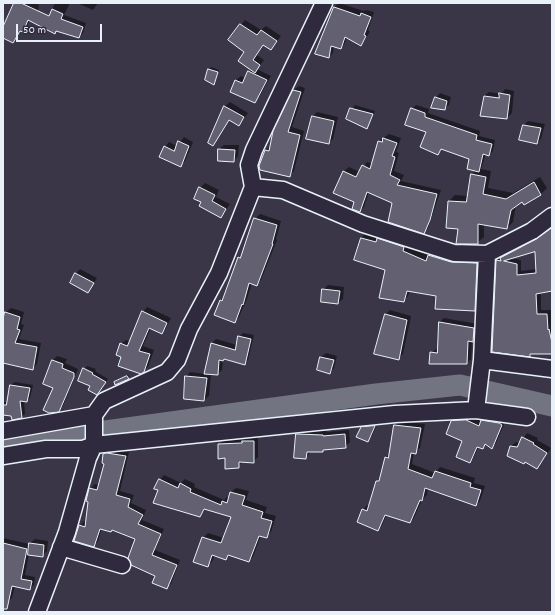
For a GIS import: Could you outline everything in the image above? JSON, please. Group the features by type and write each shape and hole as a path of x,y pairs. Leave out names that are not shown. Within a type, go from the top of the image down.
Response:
{"street":[{"path":"37,612 61,547 94,442 94,417 104,401 167,372 177,360 189,329 219,273 253,187 249,165 254,150 324,3"},
{"path":"253,187 283,190 363,224 438,249 470,255 486,254 532,231 552,216"},
{"path":"476,407 482,360 486,254"},
{"path":"482,360 552,369"},
{"path":"3,456 46,449 83,449 94,442 476,407 526,417"},
{"path":"3,431 94,417"},
{"path":"61,547 122,565"}],"building":[{"path":"14,3 21,3 49,16 52,9 63,14 61,19 83,27 79,38 56,31 55,34 28,20 23,32 20,31 13,43 3,38 3,27"},
{"path":"334,7 360,16 361,13 371,17 364,35 366,36 361,46 345,37 341,49 331,46 329,58 315,54"},
{"path":"240,24 257,35 261,30 277,41 271,50 263,45 253,60 260,65 255,73 238,61 244,52 228,40"},
{"path":"208,69 218,72 214,85 205,80"},
{"path":"248,71 267,80 255,103 230,92 235,80 242,83"},
{"path":"293,90 301,92 288,132 300,135 290,177 260,170 259,166 265,150 269,151 273,131"},
{"path":"499,93 510,95 507,119 480,116 484,96 499,98"},
{"path":"435,97 447,101 445,110 431,108"},
{"path":"224,106 244,117 239,126 229,120 213,146 208,143"},
{"path":"350,108 373,114 367,129 346,119"},
{"path":"411,108 425,113 425,117 477,135 476,140 492,144 489,156 483,154 479,172 467,169 469,159 441,149 438,155 420,147 426,132 405,125"},
{"path":"312,116 334,121 329,144 306,139"},
{"path":"523,125 541,128 537,144 519,140"},
{"path":"383,138 397,143 392,156 395,157 390,175 400,180 397,185 437,194 430,220 424,234 388,222 392,203 367,192 360,212 352,209 354,202 333,193 343,171 356,177 362,165 370,169 378,141 382,142"},
{"path":"178,141 189,146 181,167 159,157 164,146 174,151"},
{"path":"218,149 235,150 234,162 218,161"},
{"path":"471,174 486,177 483,194 506,199 534,182 541,195 524,205 522,202 511,210 507,229 478,224 478,244 456,244 458,229 446,228 448,201 466,202"},
{"path":"199,187 215,195 212,201 226,209 221,218 199,206 201,202 194,199"},
{"path":"254,218 277,225 273,244 257,286 249,283 243,305 242,304 235,323 214,315 220,300 222,301 238,257 240,258"},
{"path":"552,228 552,291 536,294 537,314 547,314 548,330 549,329 552,343 552,354 530,354 530,357 492,352 496,260 501,261 500,258 536,239","holes":["535,252 536,273 517,275 517,264 504,261"]},
{"path":"361,238 376,242 377,238 404,247 403,251 426,261 428,255 451,262 477,263 475,311 435,309 436,296 407,291 404,302 379,298 385,270 354,260"},
{"path":"75,273 94,283 88,293 70,283"},
{"path":"322,289 340,291 338,304 321,302"},
{"path":"142,311 167,323 162,334 149,328 139,351 150,354 144,372 141,374 118,366 121,357 116,355 120,343 127,346"},
{"path":"5,312 20,317 17,329 20,330 15,343 37,347 33,370 3,363 3,319"},
{"path":"385,314 407,320 399,360 374,354"},
{"path":"439,322 474,328 473,342 468,341 467,364 429,364 430,352 437,353"},
{"path":"238,336 251,339 245,365 224,359 223,361 219,360 218,375 204,374 211,343 235,350"},
{"path":"320,357 334,360 330,374 317,370"},
{"path":"52,360 63,364 62,368 74,373 74,377 59,412 49,413 43,410 53,388 43,384"},
{"path":"83,368 106,382 97,395 88,390 90,386 78,381"},
{"path":"127,376 129,379 115,385 114,382"},
{"path":"185,376 207,378 204,401 184,399"},
{"path":"10,385 30,388 27,402 20,401 22,418 12,420 11,416 3,415 3,405 6,405"},
{"path":"466,420 479,426 481,420 499,423 502,425 492,449 485,444 483,449 477,447 470,463 456,457 462,441 446,434 451,421"},
{"path":"394,425 421,428 416,454 411,453 408,469 432,478 435,471 471,483 470,487 481,490 476,506 425,488 422,501 420,500 410,523 385,515 378,531 357,522 362,509 367,511 376,481 379,481 385,457 388,458"},
{"path":"375,426 368,442 356,437 361,427"},
{"path":"296,434 323,436 345,434 346,448 323,450 323,452 307,452 306,459 294,458"},
{"path":"522,437 534,443 533,444 547,453 537,469 525,462 524,464 507,456 510,446 517,447"},
{"path":"242,441 254,441 254,463 239,462 239,468 225,469 225,458 218,459 218,444 242,443"},
{"path":"107,453 126,456 116,495 130,499 128,507 143,515 138,524 161,534 152,555 177,565 167,589 152,583 155,576 131,565 128,558 135,539 112,530 111,532 100,529 94,547 74,541 79,525 85,527 88,502 86,501 89,488 97,490 104,464 102,463 103,454"},
{"path":"159,479 178,488 180,483 191,489 190,492 221,505 222,501 227,503 230,492 245,496 242,505 263,512 261,518 272,521 267,538 259,536 249,562 228,555 226,560 212,555 208,567 193,562 202,537 221,543 231,517 204,509 200,517 153,503 158,490 154,489"},
{"path":"3,543 27,549 21,579 32,581 30,590 12,586 7,609 3,609"},
{"path":"29,543 44,545 43,557 28,555"}],"waterway":[{"path":"3,445 376,394 460,385 552,406"}]}
